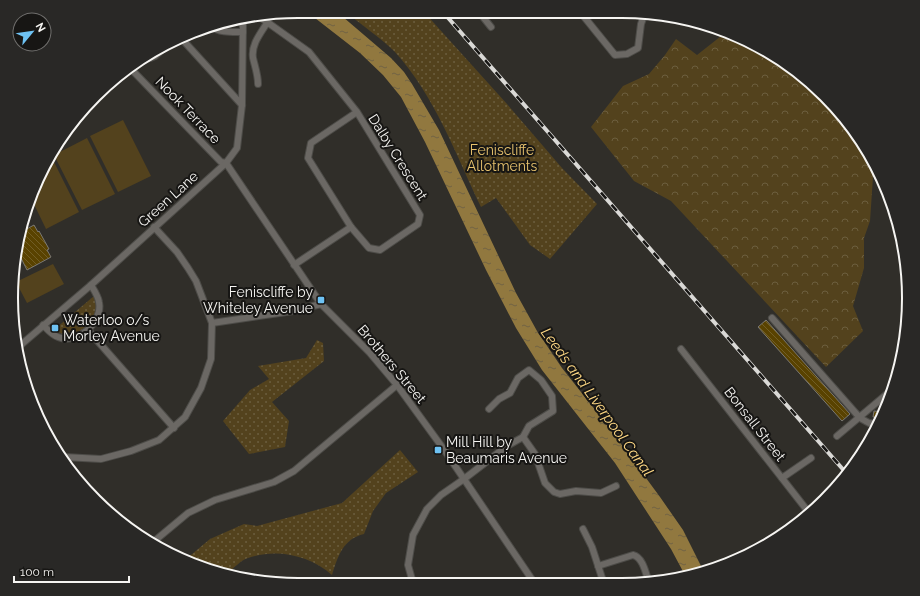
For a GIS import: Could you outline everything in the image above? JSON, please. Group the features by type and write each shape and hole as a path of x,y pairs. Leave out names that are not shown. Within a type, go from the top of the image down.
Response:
{"street":[{"path":"484,18 491,27"},
{"path":"585,18 615,54 627,54 638,48 643,19"},
{"name":"Dalby Crescent","path":"263,20 309,52 357,112 420,215 418,224 380,250 369,248 351,226 308,158 312,143 357,112"},
{"name":"Green Lane","path":"22,344 91,285 226,163 237,148 242,105 244,23"},
{"path":"258,84 258,76 253,57 254,42 267,23"},
{"path":"218,30 243,32"},
{"path":"185,42 242,105"},
{"name":"Nook Terrace","path":"134,72 221,162 226,163"},
{"name":"Brothers Street","path":"226,163 321,304 370,353 397,385 464,479 531,578"},
{"path":"294,265 351,226"},
{"path":"68,457 101,459 131,451 159,440 185,417 201,388 211,359 212,323 196,281 177,252 154,227"},
{"path":"43,325 58,337 65,338 76,337 88,330 98,317 99,309 99,301 91,285"},
{"path":"212,323 293,311 321,304"},
{"path":"772,318 860,418 872,423"},
{"path":"88,330 174,428"},
{"name":"Bonsall Street","path":"682,349 806,509"},
{"path":"411,578 408,565 413,535 427,509 441,495 507,446 523,437 529,426 553,411 552,396 541,380 529,370 518,378 510,393 499,399 489,409"},
{"path":"157,539 188,513 215,500 274,482 294,471 397,385"},
{"path":"837,436 884,397"},
{"path":"523,437 535,454 545,483 554,492 560,494 576,491 601,493 616,486"},
{"path":"782,478 812,458"},
{"path":"583,529 592,547 602,578"},
{"path":"598,566 636,555 640,558 647,577"}],"green space":[{"name":"Feniscliffe Allotments","path":"354,18 429,18 562,168 597,204 550,259 530,245 496,198 481,207 444,126 422,87 395,52"},
{"path":"721,36 746,47 778,65 807,87 833,113 855,142 873,175 870,221 864,238 864,268 853,306 863,331 826,367 671,201 634,181 591,127 623,86 649,74 676,39 697,55"},
{"path":"123,120 151,176 118,192 90,136"},
{"path":"87,138 115,194 82,210 56,158 59,152"},
{"path":"54,162 79,212 46,229 34,205 39,191"},
{"path":"53,264 64,284 27,303 19,287 19,281"},
{"path":"94,296 97,311 88,326 77,333 65,335 55,329"},
{"path":"317,340 323,343 324,361 272,402 289,421 285,447 249,454 223,421 250,390 269,379 258,366 306,358"},
{"path":"400,450 418,472 386,493 373,511 364,534 351,540 342,549 332,575 313,562 292,555 259,555 245,559 232,570 189,556 210,539 244,524 257,526 342,503"}],"water":[{"path":"315,18 344,18 391,58 404,72 439,130 516,293 537,331 562,368 607,425 660,497 683,530 701,566 683,571 671,549 615,463 542,370 516,328 486,270 425,142 401,97 383,75 360,53"}],"building":[{"path":"34,225 49,249 47,250 51,257 27,270 21,257 27,229"},
{"path":"766,320 850,414 842,421 758,327"},
{"path":"874,411 878,411 875,417 873,417"}],"railway":[{"path":"448,18 843,469"}],"place":[{"name":"Feniscliffe by Whiteley Avenue","path":"321,300"},
{"name":"Waterloo o/s Morley Avenue","path":"55,328"},
{"name":"Mill Hill by Beaumaris Avenue","path":"438,450"}],"water label":[{"name":"Leeds and Liverpool Canal","path":"597,402"}]}
